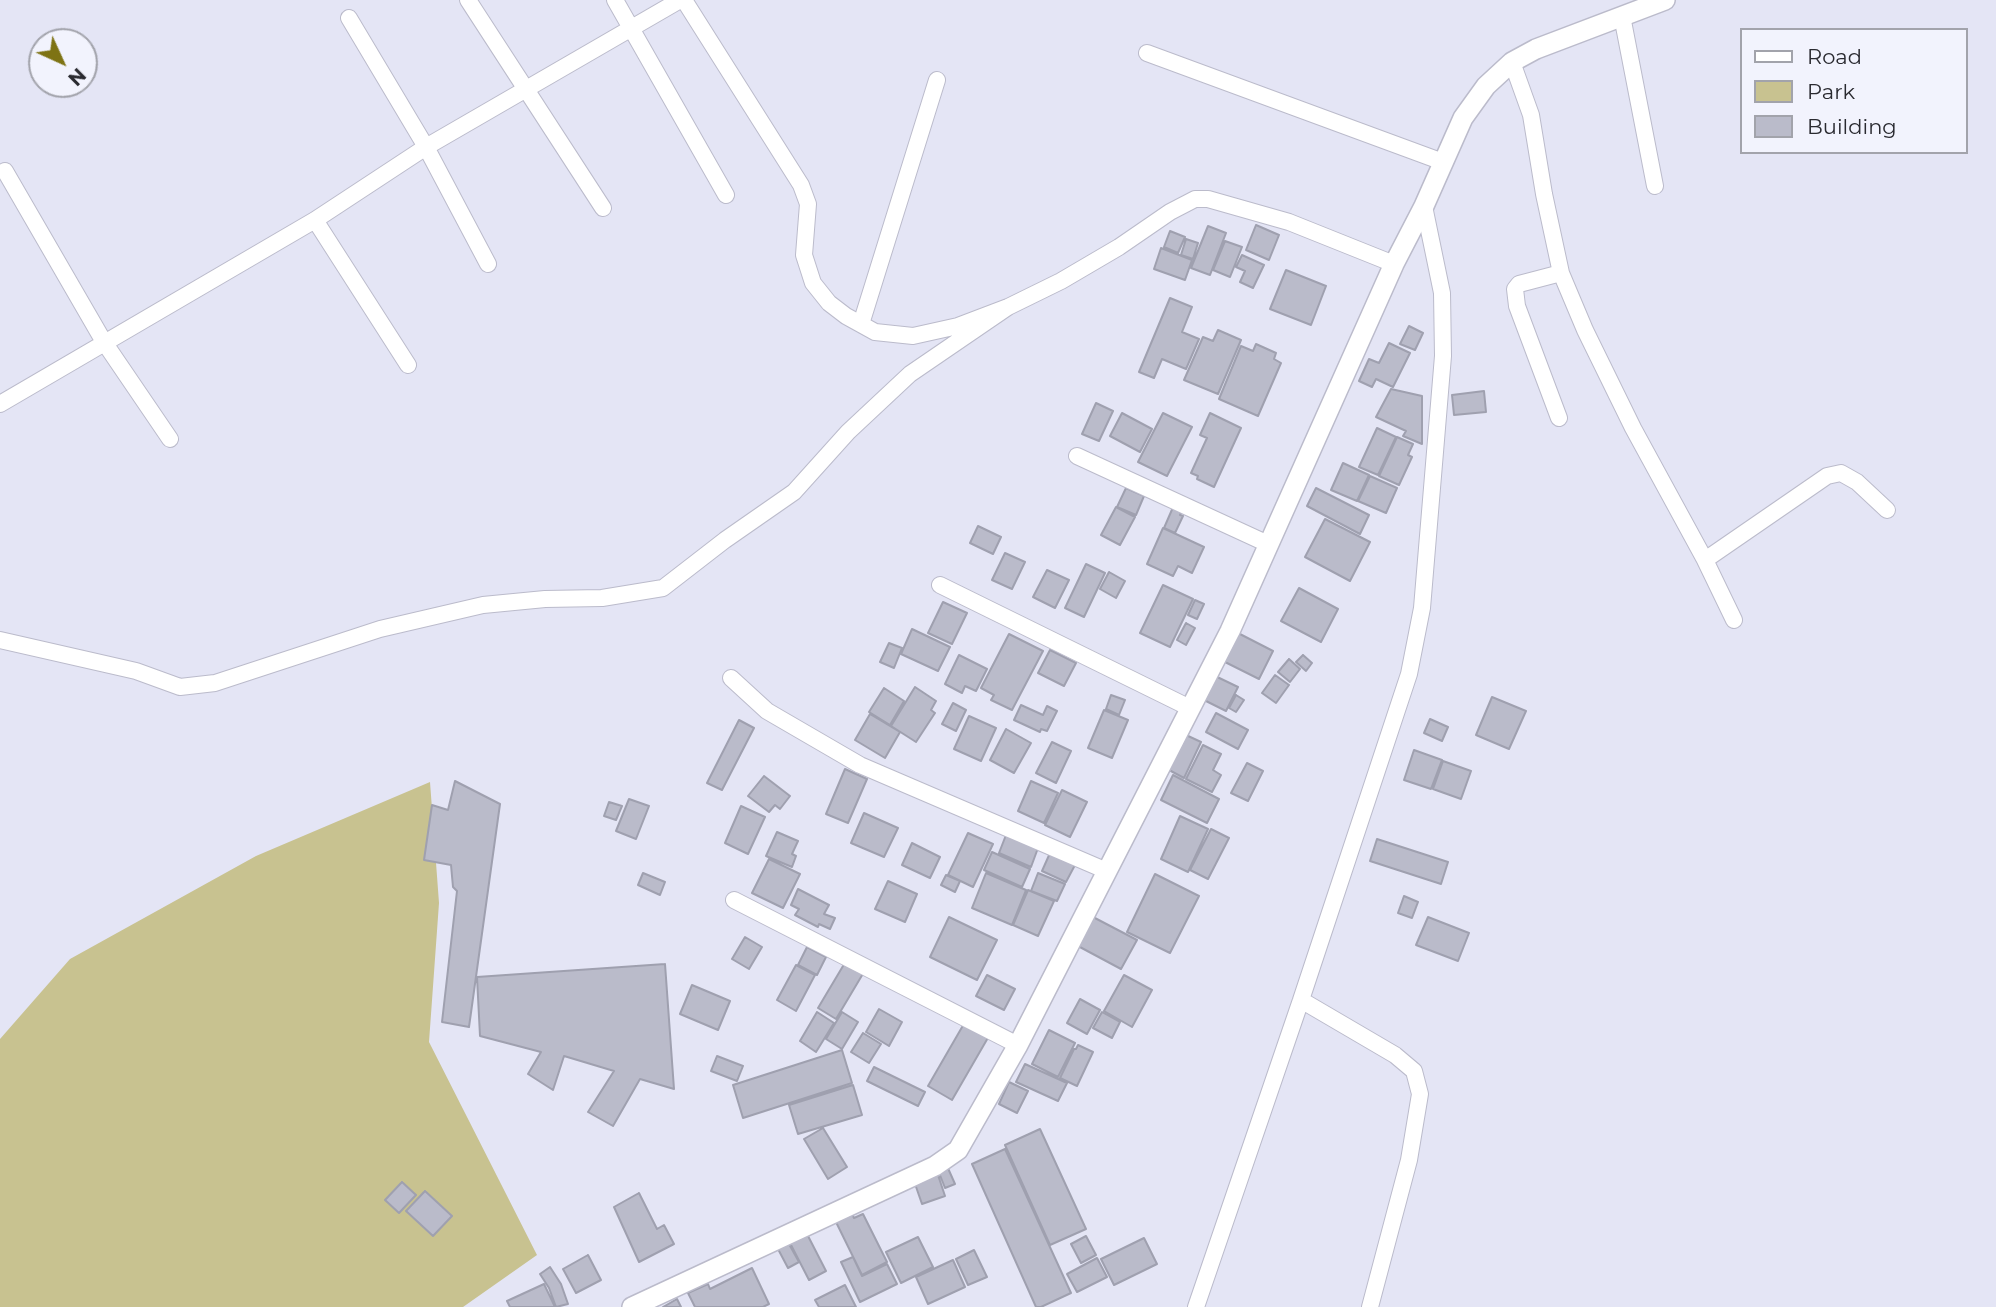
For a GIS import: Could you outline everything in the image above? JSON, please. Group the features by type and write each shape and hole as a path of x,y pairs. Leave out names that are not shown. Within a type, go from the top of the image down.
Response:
{"street":[{"path":"468,0 603,208"},
{"path":"615,0 726,195"},
{"path":"0,404 315,220 426,147 682,0 801,185 808,204 804,255 813,283 829,303 875,332 913,335 958,326 1008,307 1061,281 1195,199 1208,199 1289,222 1394,264"},
{"path":"632,1307 935,1166 958,1150 1018,1045 1230,631 1394,264 1424,206 1463,118 1486,86 1512,62 1536,49 1665,0"},
{"path":"1622,16 1655,186"},
{"path":"349,18 426,147 488,264"},
{"path":"1147,53 1443,162"},
{"path":"1512,62 1531,115 1561,273 1585,330 1633,428 1705,560 1734,620"},
{"path":"861,324 937,80"},
{"path":"5,171 104,342 170,439"},
{"path":"1196,1307 1409,674 1422,608 1443,356 1442,293 1424,206"},
{"path":"315,220 408,365"},
{"path":"1559,418 1517,306 1516,289 1519,284 1561,273"},
{"path":"0,640 136,671 180,687 215,683 380,629 483,605 545,599 602,598 663,588 794,492 848,432 910,374 1008,307"},
{"path":"1077,456 1268,544"},
{"path":"1705,560 1828,476 1841,472 1857,482 1887,510"},
{"path":"940,585 1190,708"},
{"path":"731,678 767,711 860,765 1107,871"},
{"path":"734,900 1018,1045"},
{"path":"1301,1000 1395,1055 1414,1072 1420,1094 1409,1160 1370,1307"}],"green space":[{"path":"430,782 439,903 429,1042 537,1255 463,1307 0,1307 0,1039 70,959 256,856"}],"building":[{"path":"1256,225 1279,235 1269,260 1246,250"},
{"path":"1208,226 1226,233 1210,275 1191,268"},
{"path":"1170,231 1185,237 1178,253 1164,247"},
{"path":"1186,239 1198,243 1193,259 1181,255"},
{"path":"1225,241 1242,247 1230,277 1213,270"},
{"path":"1161,248 1192,260 1185,280 1154,269"},
{"path":"1242,255 1264,265 1253,288 1240,282 1245,271 1236,267"},
{"path":"1286,270 1326,286 1311,325 1270,309"},
{"path":"1170,298 1192,307 1182,332 1199,339 1186,369 1162,359 1154,378 1139,372"},
{"path":"1409,326 1423,333 1415,350 1400,344"},
{"path":"1218,330 1241,340 1218,394 1184,380 1203,337 1213,341"},
{"path":"1389,343 1410,353 1393,387 1376,379 1372,387 1359,381 1369,359 1379,363"},
{"path":"1256,344 1276,353 1274,359 1281,363 1258,416 1219,399 1241,346 1253,351"},
{"path":"1391,389 1422,396 1422,444 1403,436 1406,431 1376,417"},
{"path":"1484,391 1486,412 1454,415 1452,395"},
{"path":"1096,403 1113,411 1099,441 1082,434"},
{"path":"1122,413 1152,429 1140,452 1110,436"},
{"path":"1163,413 1192,427 1167,476 1138,462"},
{"path":"1210,413 1241,428 1214,487 1191,473 1207,438 1200,435"},
{"path":"1377,428 1396,437 1378,475 1359,467"},
{"path":"1397,437 1413,444 1408,455 1412,457 1399,485 1379,476"},
{"path":"1343,463 1369,475 1357,501 1331,490"},
{"path":"1370,476 1397,488 1386,513 1358,501"},
{"path":"1126,488 1144,496 1136,515 1117,507"},
{"path":"1316,488 1369,515 1360,534 1307,506"},
{"path":"1174,505 1183,509 1180,515 1183,516 1175,533 1164,528"},
{"path":"1116,507 1135,517 1120,545 1101,535"},
{"path":"1325,519 1370,542 1350,581 1305,557"},
{"path":"978,526 1001,537 993,554 970,543"},
{"path":"1163,528 1204,547 1192,573 1178,566 1173,576 1147,564"},
{"path":"1005,553 1025,562 1012,589 992,580"},
{"path":"1086,564 1105,573 1084,617 1065,608"},
{"path":"1047,570 1069,580 1055,608 1033,597"},
{"path":"1109,572 1125,581 1116,598 1100,589"},
{"path":"1163,585 1193,599 1170,647 1140,633"},
{"path":"1299,588 1338,609 1321,642 1281,621"},
{"path":"1195,600 1204,604 1197,619 1188,615"},
{"path":"943,602 967,613 952,644 928,633"},
{"path":"1186,623 1195,628 1186,645 1177,640"},
{"path":"912,629 950,647 938,671 901,654"},
{"path":"1236,632 1273,651 1259,679 1221,660"},
{"path":"1009,634 1043,651 1012,710 991,700 994,695 981,688"},
{"path":"889,643 902,648 894,668 880,662"},
{"path":"1050,650 1076,663 1064,686 1038,673"},
{"path":"959,655 987,669 976,691 965,686 962,693 945,684"},
{"path":"1303,655 1312,663 1306,671 1296,662"},
{"path":"1289,659 1300,669 1290,682 1278,672"},
{"path":"1211,674 1238,687 1226,711 1200,698"},
{"path":"1275,675 1289,685 1276,703 1262,693"},
{"path":"915,687 936,701 931,710 935,713 916,742 891,726"},
{"path":"884,688 904,701 890,725 869,712"},
{"path":"1111,695 1125,700 1119,715 1106,709"},
{"path":"1236,695 1244,700 1236,712 1229,708"},
{"path":"1492,697 1526,711 1509,749 1476,735"},
{"path":"953,703 966,710 956,731 942,724"},
{"path":"1021,705 1043,715 1047,706 1057,711 1047,731 1041,729 1040,732 1014,720"},
{"path":"1104,710 1128,720 1112,758 1088,748"},
{"path":"1216,713 1248,730 1238,749 1206,732"},
{"path":"870,714 900,732 885,758 855,740"},
{"path":"969,716 996,728 981,761 954,749"},
{"path":"1430,719 1448,727 1442,741 1424,733"},
{"path":"739,720 754,728 722,790 707,783"},
{"path":"1006,729 1031,743 1014,773 990,760"},
{"path":"1186,735 1201,742 1184,778 1169,770"},
{"path":"1052,742 1071,751 1056,783 1036,773"},
{"path":"1203,745 1221,754 1213,770 1221,775 1212,792 1186,779"},
{"path":"1414,750 1442,760 1431,789 1404,780"},
{"path":"1443,761 1471,771 1461,799 1433,789"},
{"path":"1247,763 1263,771 1248,801 1231,793"},
{"path":"845,769 867,779 848,823 826,814"},
{"path":"1173,775 1219,799 1207,823 1161,800"},
{"path":"764,776 790,796 780,809 775,805 769,812 748,796"},
{"path":"455,781 500,804 469,1027 442,1022 457,891 453,887 451,865 424,860 432,805 448,810"},
{"path":"1031,781 1058,793 1044,823 1018,811"},
{"path":"1062,790 1087,802 1070,837 1045,825"},
{"path":"629,799 649,806 636,839 616,831"},
{"path":"609,802 622,806 616,820 604,816"},
{"path":"741,806 765,817 748,854 725,843"},
{"path":"864,813 898,828 884,857 851,843"},
{"path":"1180,816 1208,829 1188,872 1161,859"},
{"path":"1211,829 1229,838 1208,879 1190,870"},
{"path":"777,832 798,841 792,854 796,856 792,867 766,856"},
{"path":"968,833 993,844 973,887 948,875"},
{"path":"1006,835 1038,848 1031,867 999,853"},
{"path":"1377,839 1448,862 1441,884 1370,861"},
{"path":"912,843 940,857 930,878 902,865"},
{"path":"992,852 1030,869 1022,887 984,870"},
{"path":"1050,853 1075,865 1066,882 1042,871"},
{"path":"769,859 800,874 783,908 752,893"},
{"path":"643,873 665,882 660,895 638,885"},
{"path":"986,873 1026,890 1012,925 972,908"},
{"path":"1038,873 1065,884 1057,901 1031,891"},
{"path":"1155,874 1199,896 1170,953 1127,932"},
{"path":"946,875 960,881 955,892 941,885"},
{"path":"888,881 917,894 905,922 875,909"},
{"path":"798,889 829,905 824,914 835,918 830,929 819,924 818,927 795,915 799,909 791,905"},
{"path":"1028,890 1054,901 1038,936 1013,925"},
{"path":"1404,896 1418,902 1412,918 1398,913"},
{"path":"949,917 997,940 977,980 930,957"},
{"path":"1093,917 1137,940 1121,969 1078,946"},
{"path":"1428,917 1469,933 1458,961 1416,945"},
{"path":"745,937 762,947 749,969 732,959"},
{"path":"807,947 826,957 817,975 798,965"},
{"path":"846,961 864,972 836,1019 818,1008"},
{"path":"665,964 674,1089 640,1079 613,1126 588,1112 614,1071 564,1056 553,1090 528,1074 541,1052 480,1036 477,977"},
{"path":"796,965 815,975 796,1011 777,1000"},
{"path":"987,975 1015,989 1004,1010 976,996"},
{"path":"1124,975 1152,990 1132,1027 1104,1011"},
{"path":"692,985 730,1001 718,1030 680,1014"},
{"path":"1080,999 1100,1010 1087,1034 1067,1023"},
{"path":"879,1009 902,1022 889,1046 866,1032"},
{"path":"817,1012 834,1023 816,1052 800,1041"},
{"path":"842,1012 858,1022 842,1049 826,1039"},
{"path":"1102,1012 1120,1022 1112,1038 1093,1028"},
{"path":"965,1022 989,1036 952,1100 928,1086"},
{"path":"1049,1030 1075,1043 1058,1077 1032,1064"},
{"path":"863,1033 881,1044 869,1063 851,1052"},
{"path":"1078,1045 1093,1052 1077,1086 1060,1078"},
{"path":"842,1050 852,1083 743,1118 733,1085"},
{"path":"717,1056 743,1066 737,1081 711,1071"},
{"path":"1025,1064 1067,1083 1058,1101 1016,1082"},
{"path":"874,1067 925,1092 918,1106 867,1081"},
{"path":"1009,1082 1028,1091 1017,1113 999,1104"},
{"path":"853,1085 862,1115 798,1134 789,1105"},
{"path":"823,1128 847,1167 828,1179 804,1139"},
{"path":"1040,1129 1086,1229 1050,1245 1005,1145"},
{"path":"1005,1149 1071,1293 1041,1307 1036,1307 972,1164"},
{"path":"947,1166 955,1184 945,1188 938,1170"},
{"path":"937,1172 945,1196 922,1204 914,1181"},
{"path":"402,1182 416,1195 399,1213 385,1200"},
{"path":"425,1191 452,1216 433,1236 406,1211"},
{"path":"639,1193 657,1229 664,1225 674,1244 639,1262 614,1207"},
{"path":"851,1212 854,1218 863,1214 887,1262 862,1275 835,1220"},
{"path":"807,1234 826,1271 809,1280 790,1243"},
{"path":"1086,1236 1096,1255 1081,1263 1071,1244"},
{"path":"918,1237 933,1267 901,1283 886,1252"},
{"path":"1144,1238 1157,1264 1114,1285 1101,1259"},
{"path":"789,1244 799,1262 788,1268 778,1249"},
{"path":"974,1250 987,1277 968,1285 956,1259"},
{"path":"588,1255 601,1280 576,1293 563,1269"},
{"path":"853,1257 862,1276 887,1264 897,1284 860,1302 841,1262"},
{"path":"1097,1258 1107,1277 1077,1292 1067,1274"},
{"path":"953,1260 965,1287 928,1304 916,1277"},
{"path":"550,1267 561,1284 568,1304 556,1307 540,1274"},
{"path":"752,1268 769,1304 763,1307 695,1307 688,1293 708,1284 710,1289"},
{"path":"544,1284 555,1307 510,1307 507,1301"},
{"path":"845,1285 856,1307 819,1307 815,1300"},
{"path":"677,1299 681,1307 663,1307"}]}
